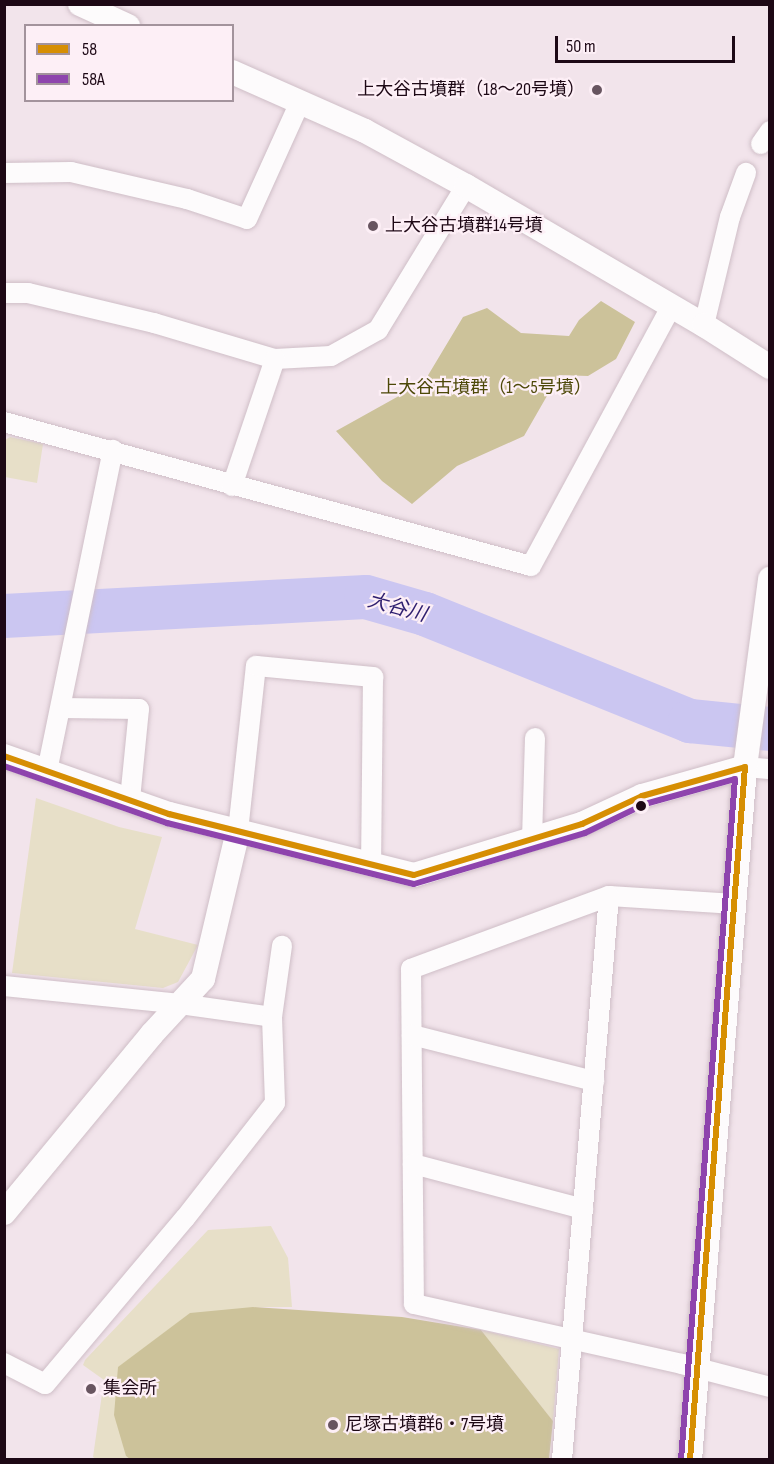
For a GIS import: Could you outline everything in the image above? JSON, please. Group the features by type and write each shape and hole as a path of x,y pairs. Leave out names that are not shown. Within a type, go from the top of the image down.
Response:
{"street":[{"path":"80,4 124,24"},
{"path":"234,73 365,131 466,186 704,325 770,367"},
{"path":"4,173 71,172 187,199 247,219 300,102"},
{"path":"704,325 730,217 746,173"},
{"path":"4,293 28,293 143,320 275,359 331,356 378,330 466,186"},
{"path":"4,422 531,566 671,307"},
{"path":"232,486 275,359"},
{"path":"47,771 62,708 113,450"},
{"path":"690,1460 747,756 770,579"},
{"path":"4,1213 203,979 238,831 256,666 373,677 371,866"},
{"path":"62,708 139,709 130,799"},
{"path":"532,840 535,738"},
{"path":"4,756 169,814 414,875 582,824 642,796 747,756"},
{"path":"747,756 770,769"},
{"path":"735,904 609,896 411,969 414,1304 698,1368 770,1387"},
{"path":"562,1460 609,896"},
{"path":"4,1363 45,1384 170,1236 275,1102 272,1017 282,946"},
{"path":"8,991 180,1004 272,1017"},
{"path":"412,1035 594,1081"},
{"path":"413,1164 583,1209"}],"shaded area":[{"path":"10,437 43,444 37,483 5,477 5,440"},
{"path":"36,798 119,827 162,837 135,929 198,945 178,982 163,988 12,973"},
{"path":"271,1226 288,1258 292,1307 253,1307 126,1456 131,1459 96,1459 93,1457 104,1380 83,1365 85,1360 208,1230"},
{"path":"481,1330 559,1349 553,1421"}],"green space":[{"name":"上大谷古墳群（1～5号墳）","path":"601,301 635,322 616,359 588,376 559,375 524,436 457,466 412,504 382,481 336,431 424,382 463,317 487,308 521,333 569,336 579,320"},
{"path":"253,1307 402,1317 481,1330 553,1421 549,1459 131,1460 126,1456 114,1415 118,1367 190,1313"}],"waterway":[{"name":"大谷川","path":"4,616 366,597 425,614 690,721 770,729"}],"transit line":[{"name":"58","path":"4,756 169,814 414,875 582,824 642,796 745,767 690,1460"},
{"name":"58A","path":"4,766 167,823 414,884 585,833 645,804 735,779 681,1459"}],"place":[{"name":"上大谷古墳群（18～20号墳）","path":"597,90"},
{"name":"上大谷古墳群14号墳","path":"373,226"},
{"name":"集会所","path":"91,1389"},
{"name":"尼塚古墳群6・7号墳","path":"333,1425"}]}
